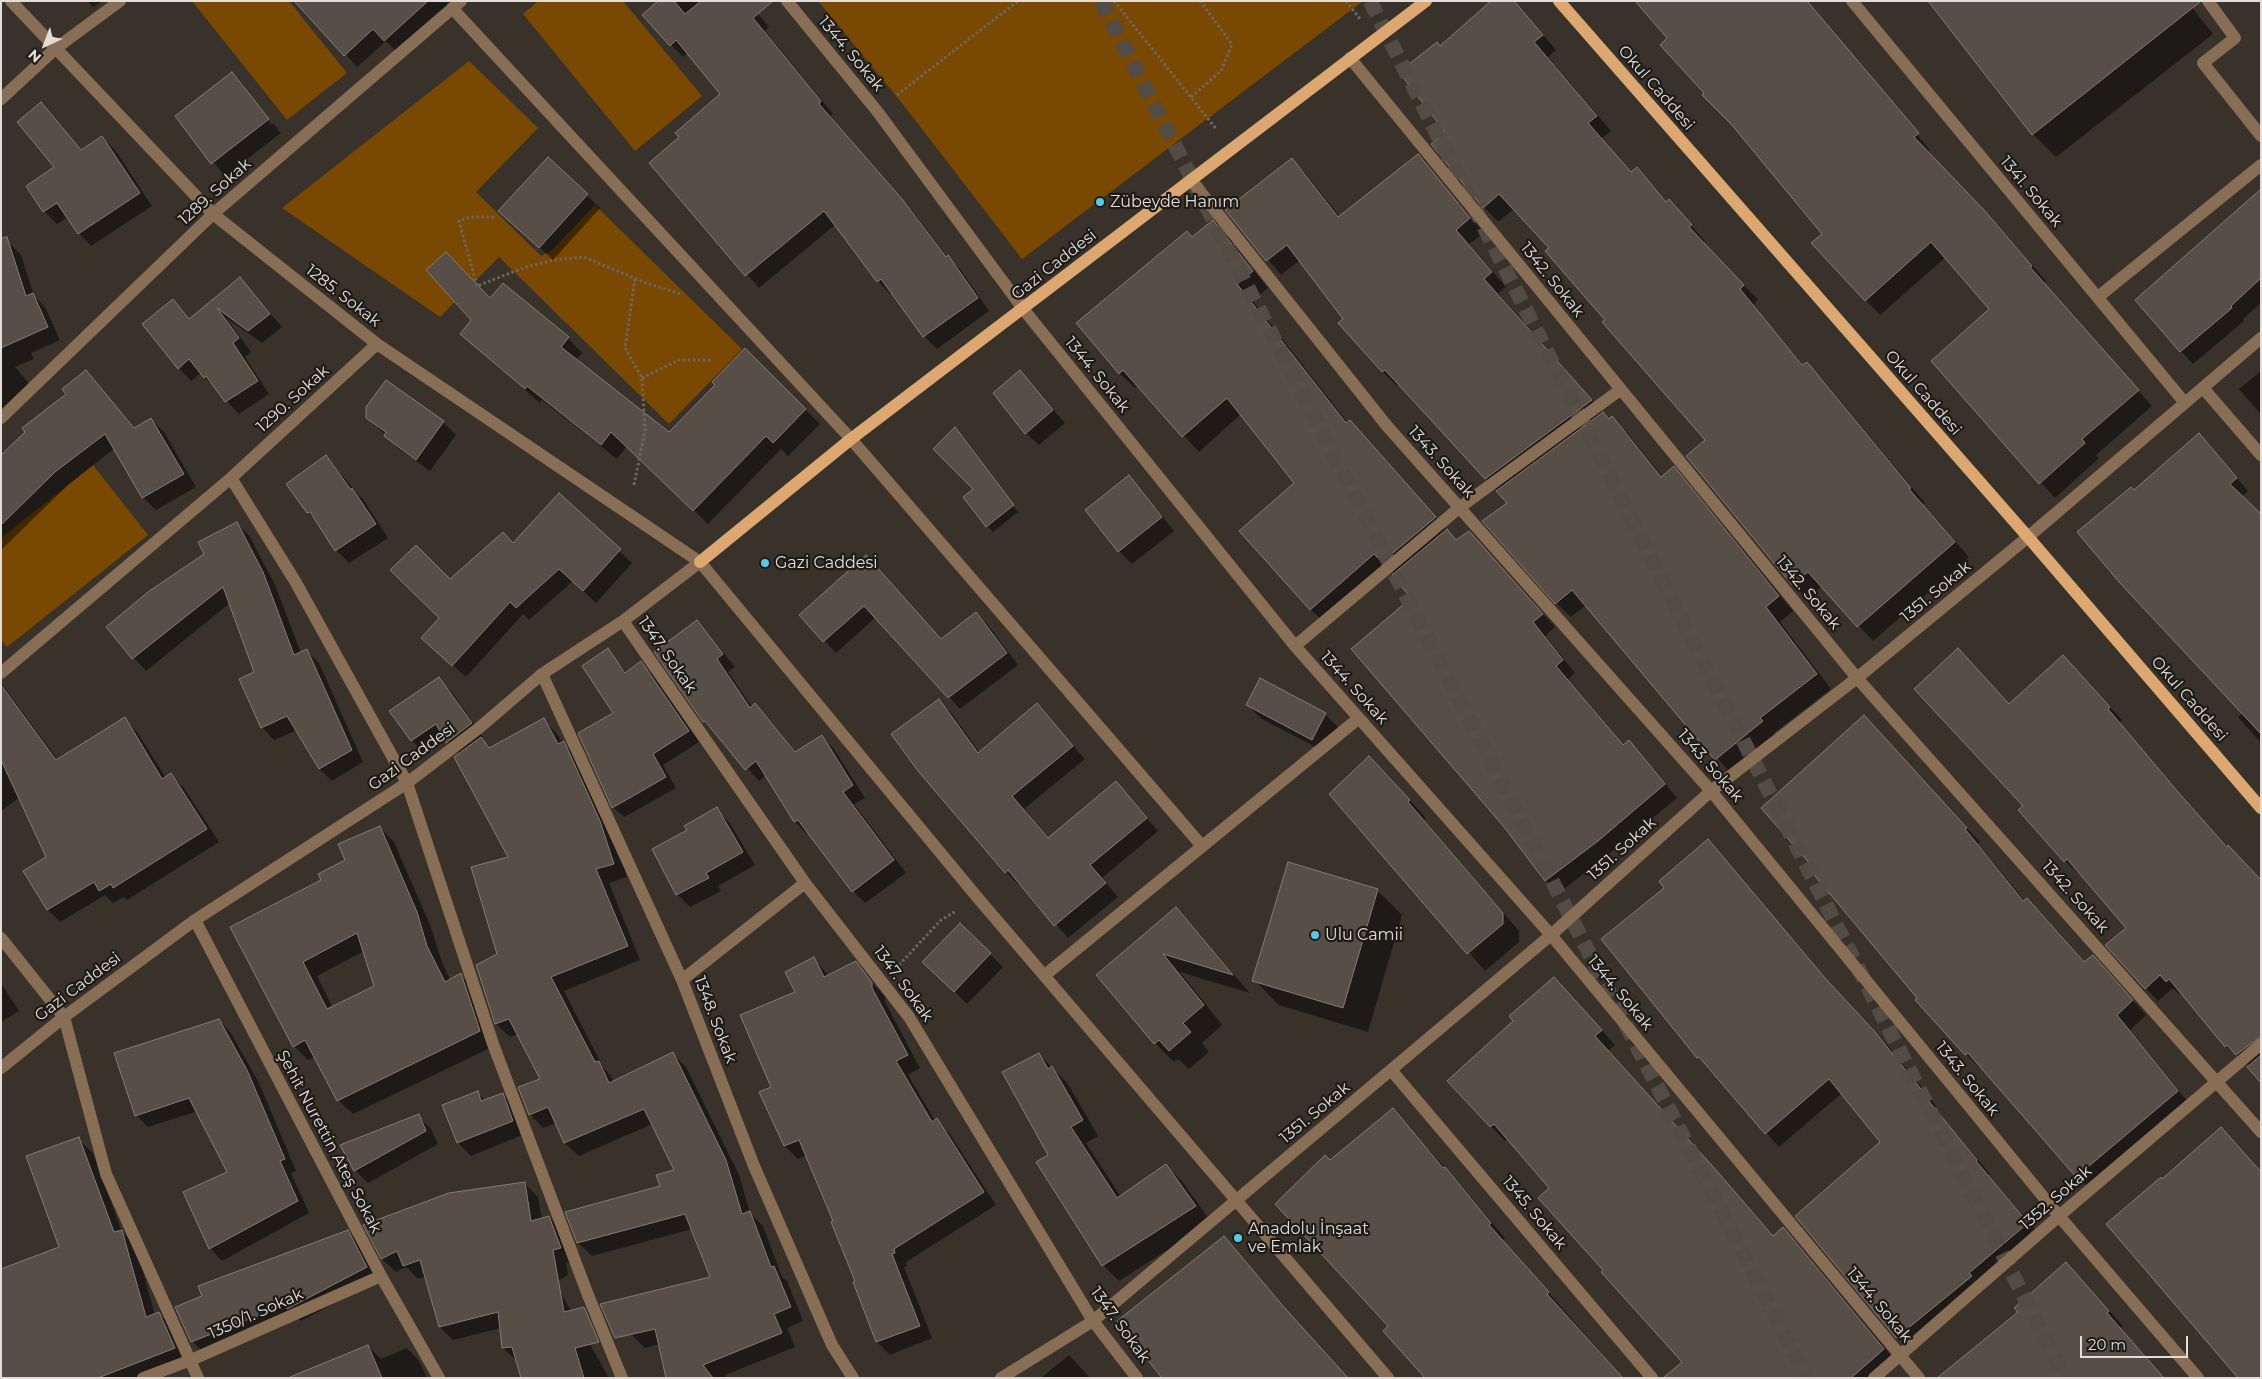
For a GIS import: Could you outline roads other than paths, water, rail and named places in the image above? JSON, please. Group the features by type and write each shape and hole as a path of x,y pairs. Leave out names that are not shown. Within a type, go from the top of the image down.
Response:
{"main road":[{"name":"Gazi Caddesi","path":"700,562 851,439 1024,310 1231,148 1426,1"},
{"name":"Okul Caddesi","path":"1559,1 2028,537 2261,808"}],"street":[{"name":"1285. Sokak","path":"11,1 213,214 378,344 700,562 978,897 1388,1378"},
{"path":"1,100 55,49 120,1"},
{"name":"1344. Sokak","path":"787,1 877,111 1024,310 1295,646 1551,935 1919,1378"},
{"name":"1341. Sokak","path":"1852,1 2185,403"},
{"path":"2208,1 2235,38 2203,63 2261,136"},
{"path":"457,4 712,289 851,439 1202,846"},
{"name":"1289. Sokak","path":"1,418 213,214 457,4"},
{"name":"1342. Sokak","path":"1350,58 1857,678 2218,1081 2261,1132"},
{"path":"2098,297 2258,171"},
{"name":"1343. Sokak","path":"1191,180 1387,426 1711,791 2058,1216 2198,1378"},
{"name":"1351. Sokak","path":"1001,1378 1093,1320 1551,935 1711,791 1857,678 2028,537 2261,338"},
{"name":"1290. Sokak","path":"1,673 231,478 378,344"},
{"path":"2204,388 2261,455"},
{"path":"1295,646 1459,508 1620,390"},
{"path":"231,478 295,581 407,783 493,1044 622,1378"},
{"name":"Gazi Caddesi","path":"1,1068 64,1017 195,920 407,783 479,728 542,674 623,621 700,562"},
{"name":"1347. Sokak","path":"623,621 805,883 909,1016 1093,1320 1137,1378"},
{"name":"1348. Sokak","path":"542,674 682,980 754,1166 832,1345 853,1378"},
{"path":"1045,975 1359,718"},
{"path":"682,980 805,883"},
{"name":"Şehit Nurettin Ateş Sokak","path":"195,920 381,1276 439,1378"},
{"path":"1,938 64,1017 106,1174 198,1378"},
{"name":"1352. Sokak","path":"1874,1378 2058,1216 2261,1044"},
{"name":"1345. Sokak","path":"1391,1070 1652,1378"},
{"name":"1350/1. Sokak","path":"143,1378 191,1360 381,1276"}],"tunnel":[{"path":"1101,1 1807,1378"},
{"path":"1370,1 2065,1378"}],"place":[{"name":"Zübeyde Hanım","path":"1100,202"},
{"name":"Gazi Caddesi","path":"765,563"},
{"name":"Ulu Camii","path":"1315,935"},
{"name":"Anadolu İnşaat ve Emlak","path":"1238,1238"}]}
